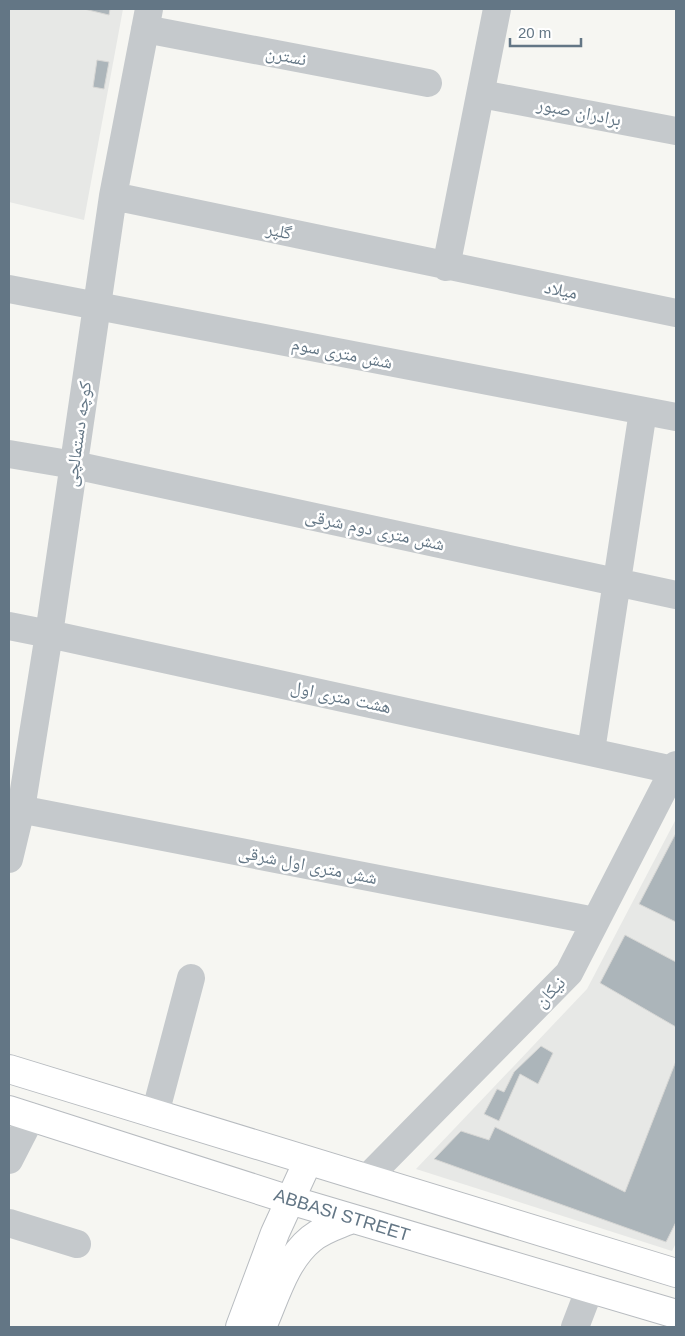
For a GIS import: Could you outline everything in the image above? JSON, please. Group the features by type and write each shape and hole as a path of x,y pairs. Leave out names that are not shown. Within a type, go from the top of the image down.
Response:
{"main road":[{"path":"9,1069 676,1273"},
{"name":"ABBASI STREET","path":"20,1113 352,1219 676,1314"},
{"path":"240,1327 275,1233 308,1160"},
{"path":"262,1327 284,1276 298,1252 322,1231 352,1219"}],"street":[{"path":"446,266 497,9"},
{"name":"نسترن","path":"147,19 428,83"},
{"name":"کوچه دستمالچی","path":"9,859 15,808 49,634 112,196 147,19"},
{"name":"برادران صبور","path":"481,94 676,131"},
{"name":"گلپر","path":"112,196 446,266"},
{"name":"میلاد","path":"446,266 676,313"},
{"name":"شش متری سوم","path":"9,289 676,417"},
{"path":"591,751 643,411"},
{"name":"شش متری دوم شرقی","path":"9,454 74,465 676,595"},
{"name":"هشت متری اول","path":"9,626 591,751 675,767"},
{"name":"نیکان","path":"367,1178 568,973 675,767"},
{"name":"شش متری اول شرقی","path":"15,808 595,921"},
{"path":"155,1114 191,978"},
{"path":"9,1160 20,1113"},
{"path":"9,1223 77,1244"},
{"path":"575,1327 590,1288"}],"shaded area":[{"path":"9,9 123,9 84,220 9,202"},
{"path":"676,819 676,1243 672,1251 416,1169 587,989"}],"building":[{"path":"84,9 110,9 109,15"},
{"path":"97,60 109,62 104,89 93,87"},
{"path":"676,833 676,922 639,904"},
{"path":"625,935 676,962 676,1027 600,983"},
{"path":"541,1046 553,1053 538,1084 520,1074 499,1121 484,1114 497,1089 504,1092 514,1072"},
{"path":"676,1061 676,1222 666,1242 434,1159 461,1131 489,1140 495,1127 625,1192"}]}
